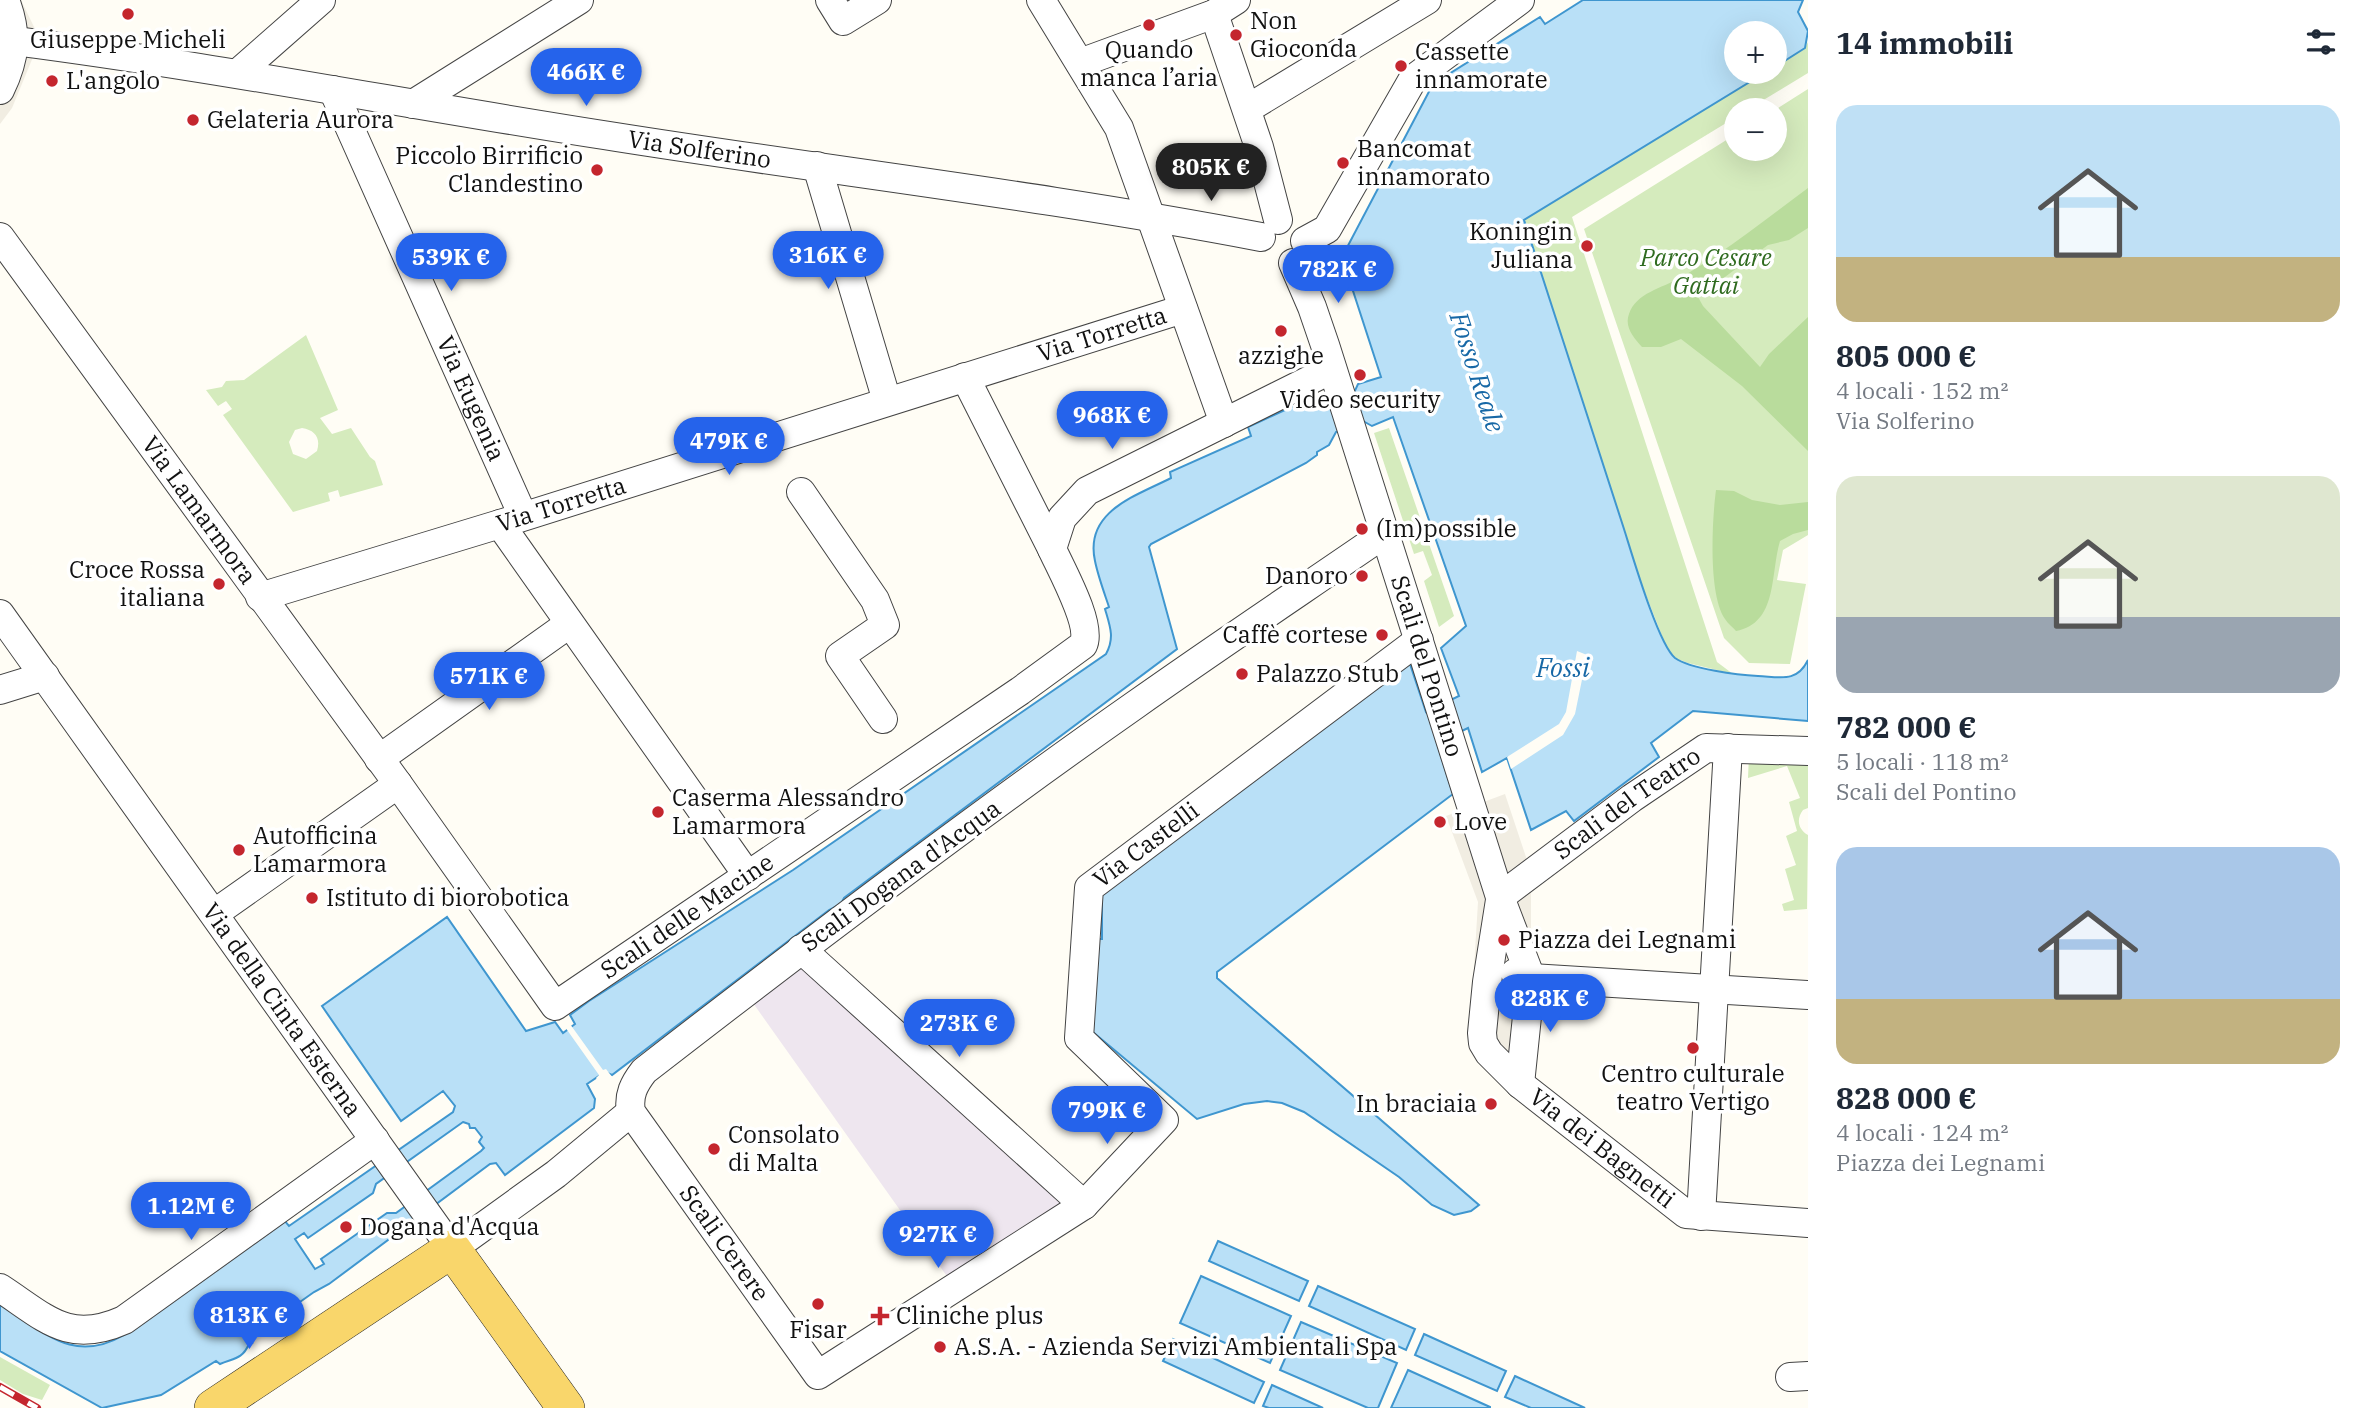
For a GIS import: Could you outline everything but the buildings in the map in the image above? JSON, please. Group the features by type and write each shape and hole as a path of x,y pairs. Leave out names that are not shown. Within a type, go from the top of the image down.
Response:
{"main road":[{"path":"225,1401 442,1235"},
{"name":"Via della Cinta Esterna","path":"442,1235 566,1408"}],"street":[{"path":"0,90 7,75 15,41 13,21 5,0"},
{"path":"238,73 321,0"},
{"path":"413,104 579,0"},
{"path":"830,0 843,21 877,0"},
{"path":"1041,0 1119,128 1224,423"},
{"path":"1247,109 1427,0"},
{"path":"1080,62 1225,7 1247,109 1259,146 1270,229 1262,251 1268,261 1278,266 1327,229 1413,79 1505,4"},
{"name":"Via Solferino","path":"15,41 238,73 616,137 1152,218 1270,229"},
{"name":"Via Eugenia","path":"333,90 511,520 569,624 748,876"},
{"path":"817,166 887,401"},
{"path":"1270,229 1287,220 1296,225 1299,252"},
{"name":"Via Lamarmora","path":"0,237 398,784 555,1006"},
{"name":"Scali del Pontino","path":"1299,252 1312,306 1340,396 1500,897"},
{"name":"Via Torretta","path":"260,597 1183,309"},
{"path":"1052,549 1062,518 1087,492 1332,369"},
{"path":"965,377 1052,549"},
{"path":"801,492 875,600 885,625 840,656 836,663 883,719"},
{"name":"Scali Dogana d'Acqua","path":"631,1112 629,1102 632,1091 644,1071 801,949 1144,699 1384,534"},
{"name":"Scali delle Macine","path":"555,1006 1077,650 1085,642 1086,631 1052,549"},
{"name":"Via della Cinta Esterna","path":"0,614 442,1235"},
{"path":"379,759 569,624"},
{"name":"Via Castelli","path":"1084,1205 1164,1120 1079,1038 1089,888 1420,645"},
{"path":"0,690 45,676"},
{"name":"Scali del Teatro","path":"1500,897 1611,814 1706,748 1808,751"},
{"path":"1702,1216 1728,748"},
{"path":"215,913 398,784"},
{"path":"1500,897 1483,1043 1489,1053 1520,1084"},
{"path":"1500,897 1531,978 1520,1084"},
{"path":"801,949 1084,1205"},
{"path":"1490,965 1531,978 1808,995"},
{"name":"Via dei Bagnetti","path":"1520,1084 1686,1214 1808,1223"},
{"path":"442,1235 556,1174 631,1112"},
{"name":"Scali Cerere","path":"631,1112 818,1375 1084,1205"},
{"path":"0,1288 59,1326 80,1331 108,1327 124,1320 375,1140"}],"shaded area":[{"path":"0,0 21,0 35,29 33,57 12,108 0,124"},
{"name":"Piazza dei Legnami","path":"1505,794 1531,872 1531,978 1520,1084 1527,1108 1469,1050 1478,902 1446,816"},
{"path":"812,957 1076,1203 951,1282 753,1003"}],"green space":[{"path":"1808,42 1808,73 1767,98 1724,98 1724,124 1572,217 1717,662 1733,674 1675,658 1666,646 1642,585 1524,220 1746,84 1787,84 1787,59 1805,48"},
{"name":"Parco Cesare Gattai","path":"1808,89 1808,535 1783,550 1777,580 1806,584 1790,664 1749,663 1724,638 1584,229 1724,142 1724,161 1787,161 1787,102"},
{"path":"1808,188 1808,228 1789,240 1768,245 1698,297 1703,306 1760,367 1769,354 1808,317 1808,451 1742,386 1681,339 1661,347 1642,347 1631,332 1628,319 1632,307 1643,296 1680,278 1713,257"},
{"path":"306,335 338,410 320,418 332,434 351,428 375,461 383,485 340,497 338,490 328,493 330,501 293,512 223,415 232,409 226,401 218,406 206,390 222,387 226,381 244,380","holes":["307,429 316,435 318,442 317,451 306,459 293,454 289,442 295,430"]},
{"path":"1389,428 1454,616 1439,627 1424,581 1432,575 1423,551 1414,554 1374,433"},
{"path":"1716,490 1734,491 1752,500 1780,505 1808,502 1808,530 1780,541 1766,608 1750,626 1736,631 1725,619 1716,593 1713,519"},
{"path":"1749,755 1808,758 1808,808 1803,810 1799,820 1800,827 1808,835 1807,909 1784,911 1782,904 1794,900 1785,869 1796,865 1786,836 1797,831 1789,802 1800,798 1787,766 1748,778"},
{"path":"0,1357 50,1385 42,1400 23,1394 0,1380"}],"water":[{"name":"Fossi","path":"1583,0 1803,0 1798,12 1808,31 1805,48 1787,59 1787,21 1724,21 1724,84 1746,84 1524,220 1639,577 1668,649 1682,662 1715,671 1750,675 1787,677 1799,672 1808,660 1808,721 1693,711 1651,743 1659,757 1574,821 1566,811 1531,830 1507,758 1482,772 1468,728 1437,743 1453,794 1217,972 1217,978 1479,1205 1471,1211 1454,1215 1432,1205 1399,1177 1304,1112 1282,1103 1267,1101 1244,1104 1197,1119 1088,1028 1094,939 1102,939 1102,887 1409,661 1426,712 1459,696 1441,648 1466,626 1393,417 1372,426 1363,421 1336,432 1329,445 1306,463 1151,544 1149,547 1177,649 612,1075 605,1072 587,1084 595,1099 594,1108 505,1175 496,1163 490,1164 329,1284 249,1338 252,1343 240,1356 220,1364 216,1361 161,1395 102,1408 0,1351 0,1304 45,1334 74,1345 89,1347 124,1335 284,1220 289,1226 453,1112 455,1106 443,1091 401,1121 322,1006 447,917 526,1031 555,1022 563,1033 575,1024 570,1015 589,1001 793,870 1106,654 1111,637 1105,609 1109,607 1095,561 1097,529 1105,518 1129,499 1171,478 1170,472 1251,436 1248,427 1300,403 1326,404 1353,395 1358,384 1381,377 1342,257 1433,84 1540,17 1545,24","holes":["463,1122 469,1124 470,1128 475,1128 482,1137 479,1142 484,1148 481,1151 396,1213 387,1213 321,1259 324,1264 315,1269 295,1239 304,1233 308,1238 373,1193 376,1184"]},
{"path":"1218,1241 1308,1281 1299,1301 1209,1261"},
{"path":"1201,1276 1291,1316 1270,1363 1180,1323"},
{"path":"1318,1286 1415,1329 1406,1350 1309,1306"},
{"path":"1301,1322 1397,1363 1378,1408 1368,1408 1280,1370"},
{"path":"1424,1334 1506,1371 1497,1391 1415,1355"},
{"path":"1173,1339 1264,1382 1254,1403 1163,1361"},
{"path":"1408,1370 1490,1407 1490,1408 1391,1408"},
{"path":"1515,1376 1585,1408 1531,1408 1505,1397"},
{"path":"1272,1385 1323,1408 1263,1406"}],"pier":[{"path":"1577,651 1587,655 1575,714 1563,735 1511,769 1507,757 1559,724 1566,712"},
{"path":"570,1024 603,1070 606,1069 613,1078 605,1076 598,1081 596,1078 599,1075 565,1027"}],"railway":[{"path":"0,1387 37,1408"}],"place":[{"name":"Giuseppe Micheli","path":"128,14"},
{"name":"Quando manca l’aria","path":"1149,25"},
{"name":"Non Gioconda","path":"1236,35"},
{"name":"Cassette innamorate","path":"1401,66"},
{"name":"L'angolo","path":"52,81"},
{"name":"Gelateria Aurora","path":"193,120"},
{"name":"Bancomat innamorato","path":"1343,163"},
{"name":"Piccolo Birrificio Clandestino","path":"597,170"},
{"name":"Koningin Juliana","path":"1587,246"},
{"name":"azzighe","path":"1281,331"},
{"name":"Video security","path":"1360,375"},
{"name":"(Im)possible","path":"1362,529"},
{"name":"Danoro","path":"1362,576"},
{"name":"Croce Rossa italiana","path":"219,584"},
{"name":"Caffè cortese","path":"1382,635"},
{"name":"Palazzo Stub","path":"1242,674"},
{"name":"Caserma Alessandro Lamarmora","path":"658,812"},
{"name":"Love","path":"1440,822"},
{"name":"Autofficina Lamarmora","path":"239,850"},
{"name":"Istituto di biorobotica","path":"312,898"},
{"name":"Piazza dei Legnami","path":"1504,940"},
{"name":"Centro culturale teatro Vertigo","path":"1693,1048"},
{"name":"In braciaia","path":"1491,1104"},
{"name":"Consolato di Malta","path":"714,1149"},
{"name":"Dogana d'Acqua","path":"346,1227"},
{"name":"Fisar","path":"818,1304"},
{"name":"Cliniche plus","path":"880,1316"},
{"name":"A.S.A. - Azienda Servizi Ambientali Spa","path":"940,1347"}],"water label":[{"name":"Fosso Reale","path":"1477,372"}]}
